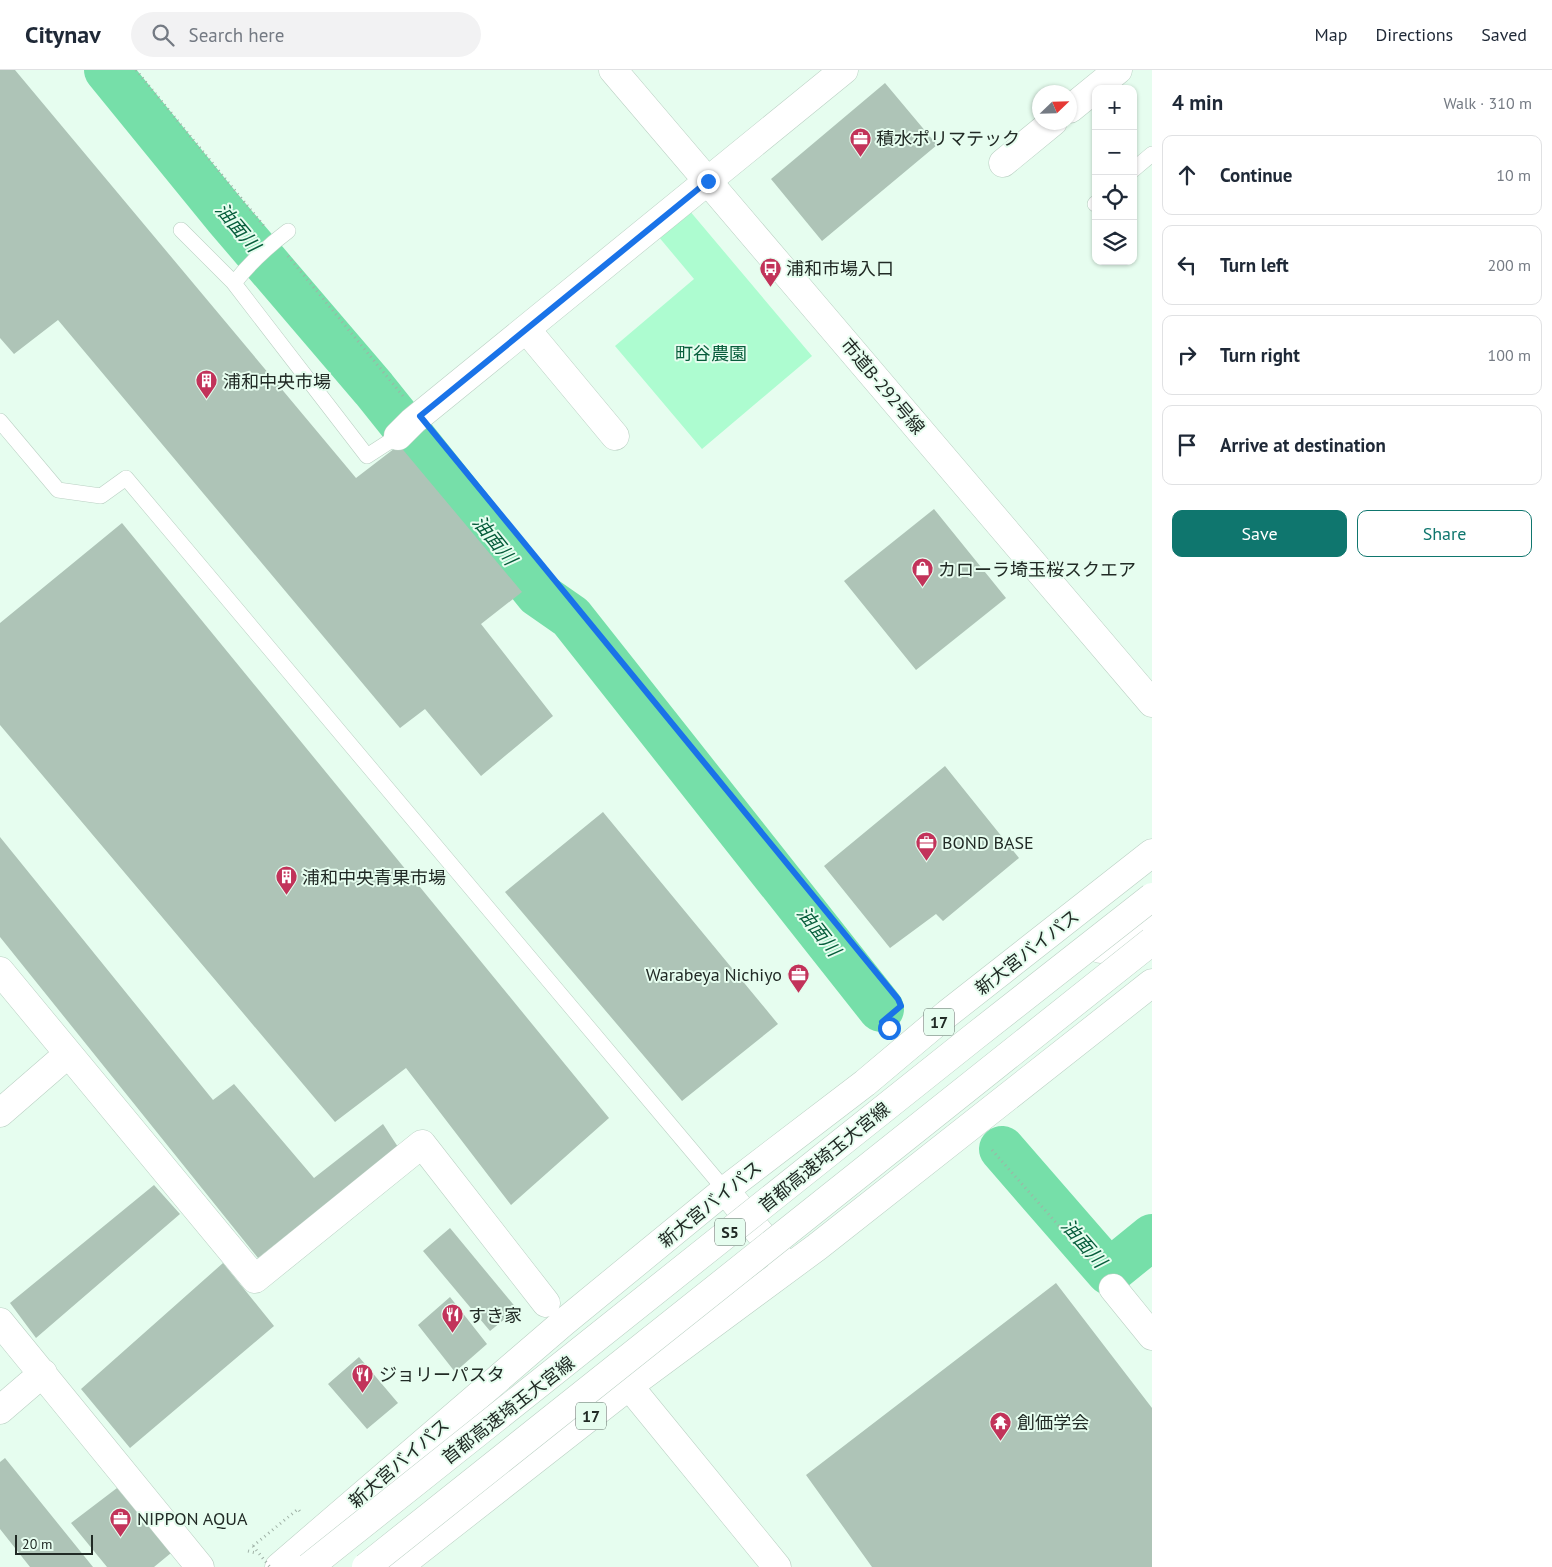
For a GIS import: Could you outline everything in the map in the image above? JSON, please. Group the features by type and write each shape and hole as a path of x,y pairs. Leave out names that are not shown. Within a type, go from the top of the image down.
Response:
{"main road":[{"name":"市道B-292号線","path":"613,70 1152,703"},
{"path":"410,425 844,70"},
{"path":"1077,103 1118,70"},
{"path":"1003,163 1043,130"},
{"path":"526,329 615,436"},
{"name":"新大宮バイパス","path":"278,1567 564,1322 725,1190 865,1083 947,1014 1152,853"},
{"name":"首都高速埼玉大宮線","path":"309,1567 967,1042 1152,897"},
{"path":"947,1014 1106,947 1152,917"},
{"name":"首都高速埼玉大宮線","path":"366,1567 1152,941"},
{"path":"0,971 255,1279 422,1144 546,1303"},
{"name":"17","path":"398,1567 629,1386 788,1268 1152,983"},
{"path":"0,1113 68,1054"},
{"path":"725,1190 788,1268"},
{"path":"1113,1288 1152,1336"},
{"path":"0,1322 44,1373 200,1567"},
{"path":"0,1410 44,1373"},
{"path":"629,1386 777,1567"}],"lane":[{"path":"1137,167 1152,154"},
{"path":"181,230 234,283 367,456 410,425"},
{"path":"234,283 248,266 272,243 288,231"},
{"path":"0,421 58,490 102,496 126,478 725,1190"}],"path":[{"path":"136,70 272,243 410,425 898,999 901,1006 882,1022 889,1028"},
{"path":"992,1150 1113,1288"},
{"path":"253,1546 270,1567"}],"green space":[{"name":"町谷農園","path":"689,210 812,356 702,449 615,346 694,279 658,236"}],"building":[{"name":"浦和中央市場","path":"0,70 15,70 356,478 399,445 522,592 481,624 553,716 481,776 425,709 400,728 58,320 14,354 0,338"},
{"path":"885,83 937,145 822,241 771,179"},
{"path":"934,509 1006,598 916,670 844,581"},
{"name":"浦和中央青果市場","path":"122,523 609,1118 511,1205 406,1068 335,1122 0,725 0,623"},
{"path":"945,766 1019,858 943,921 936,914 890,948 824,866"},
{"path":"603,812 778,1024 682,1101 505,892"},
{"path":"0,837 213,1100 234,1084 314,1178 383,1124 398,1147 258,1258 0,937"},
{"path":"154,1185 180,1214 36,1338 10,1303"},
{"path":"450,1228 517,1309 490,1331 423,1251"},
{"path":"223,1263 274,1326 130,1448 81,1389"},
{"name":"創価学会","path":"1056,1283 1152,1408 1152,1567 872,1567 806,1475"},
{"name":"すき家","path":"450,1297 487,1344 455,1372 418,1325"},
{"name":"ジョリーパスタ","path":"359,1357 398,1403 367,1429 328,1384"},
{"path":"5,1458 93,1567 30,1567 0,1529 0,1462"},
{"path":"117,1488 171,1553 154,1567 107,1567 71,1523"}],"waterway":[{"name":"油面川","path":"107,70 226,216 374,389 538,594 571,617 881,1009"},
{"name":"油面川","path":"1002,1149 1109,1272 1152,1237"},
{"path":"1117,1266 1123,1274"}],"place":[{"name":"積水ポリマテック","path":"860,157"},
{"name":"浦和市場入口","path":"770,287"},
{"name":"浦和中央市場","path":"207,400"},
{"name":"カローラ埼玉桜スクエア","path":"922,588"},
{"name":"BOND BASE","path":"926,861"},
{"name":"浦和中央青果市場","path":"286,896"},
{"name":"Warabeya Nichiyo","path":"798,993"},
{"name":"すき家","path":"452,1334"},
{"name":"ジョリーパスタ","path":"363,1393"},
{"name":"創価学会","path":"1001,1441"},
{"name":"NIPPON AQUA","path":"121,1537"}],"route":[{"path":"708,181 420,416 898,999 901,1006 882,1022 889,1028"}]}
